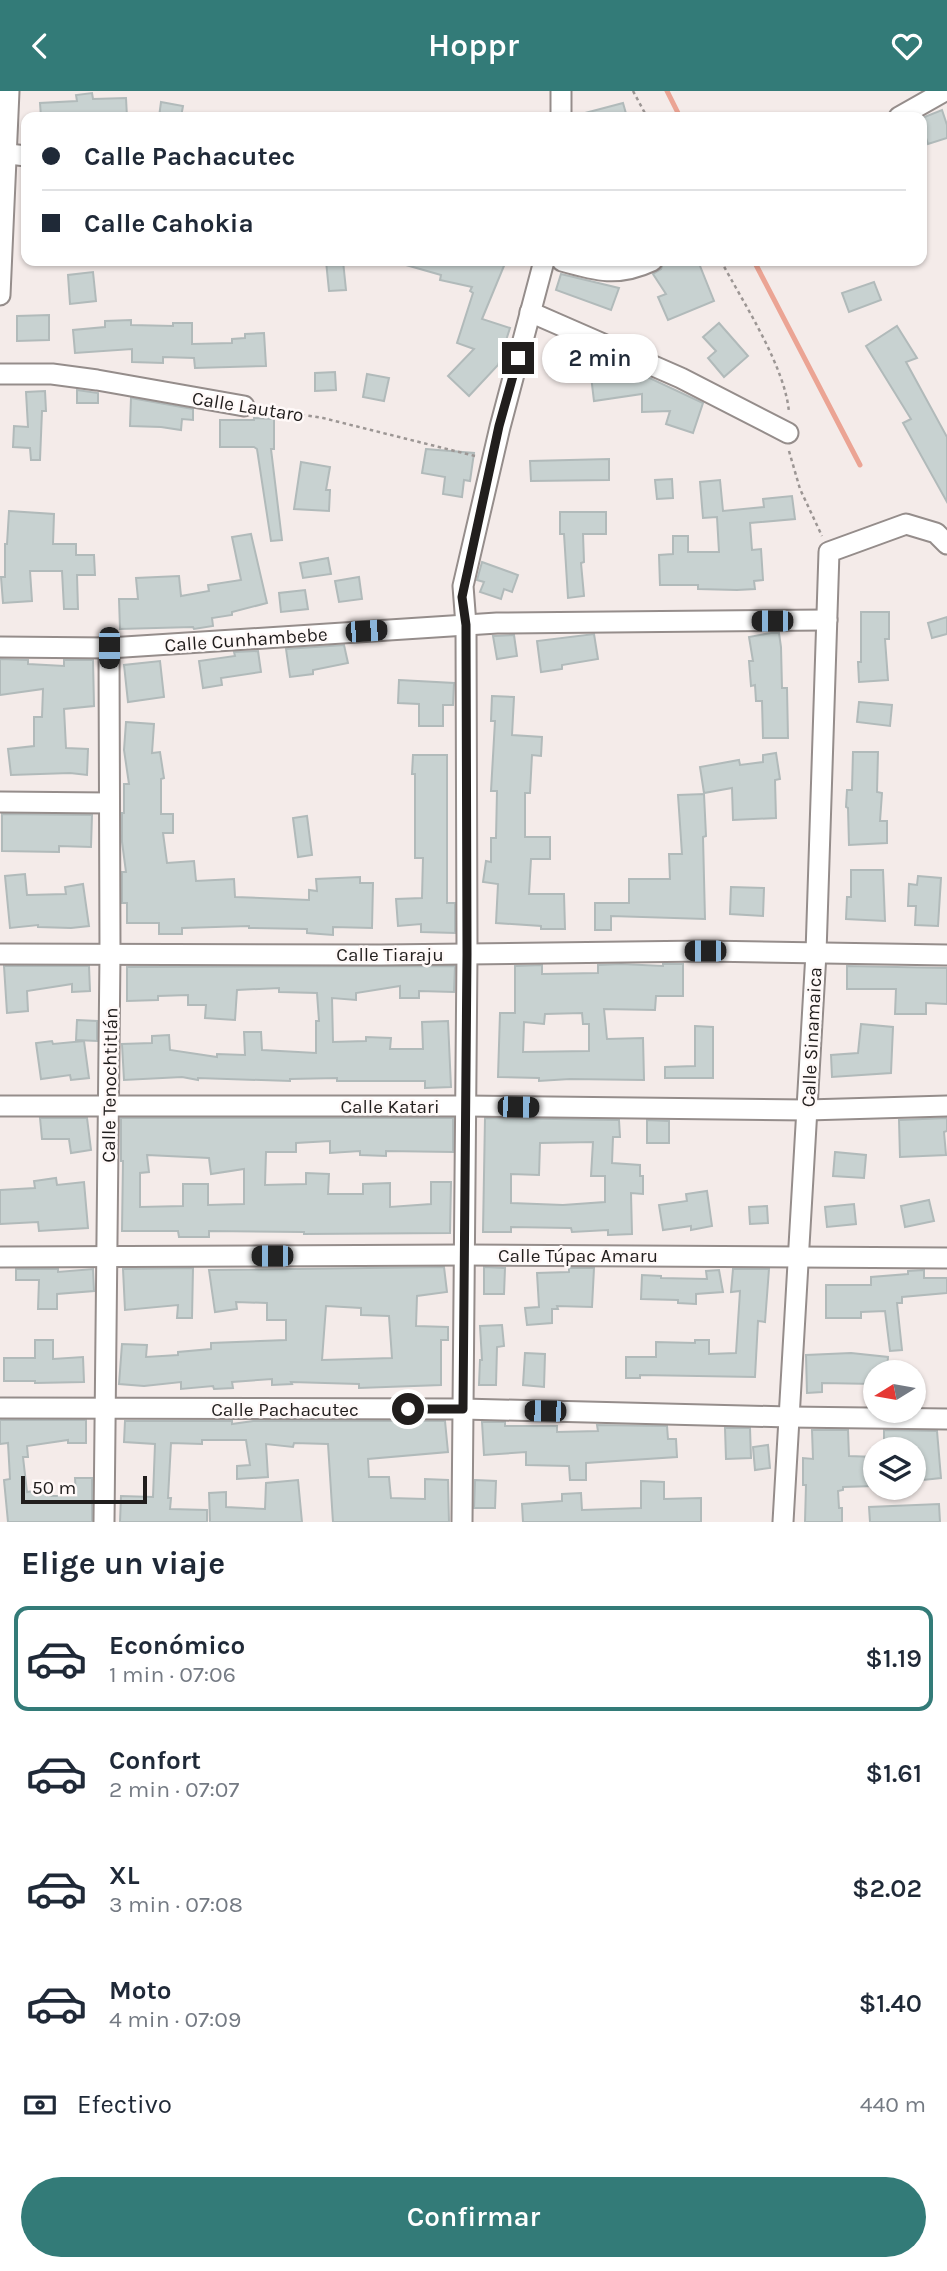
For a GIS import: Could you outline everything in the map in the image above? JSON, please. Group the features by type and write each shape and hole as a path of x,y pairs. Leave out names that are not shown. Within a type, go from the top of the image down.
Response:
{"street":[{"path":"0,295 3,154 9,91"},
{"path":"561,91 561,112"},
{"path":"908,112 945,91"},
{"path":"3,154 21,156"},
{"path":"462,1522 467,954 466,625 463,586 492,460 543,266"},
{"path":"580,266 610,272 638,266"},
{"path":"530,312 681,378 788,433"},
{"name":"Calle Lautaro","path":"0,374 52,374 244,406"},
{"path":"829,552 906,524 936,533 947,544"},
{"name":"Calle Sinamaica","path":"783,1522 816,953 829,552"},
{"name":"Calle Cunhambebe","path":"0,647 109,648 466,625 827,620"},
{"name":"Calle Tenochtitlán","path":"104,1522 110,954 109,648"},
{"path":"0,801 109,803"},
{"name":"Calle Tiaraju","path":"0,954 705,951 947,955"},
{"name":"Calle Katari","path":"0,1106 466,1106 807,1110 947,1105"},
{"name":"Calle Túpac Amaru","path":"0,1257 464,1255 947,1258"},
{"name":"Calle Pachacutec","path":"0,1408 463,1409 947,1419"}],"path":[{"path":"633,91 644,112"},
{"path":"724,266 785,387 792,466 829,552"},
{"name":"Calle Lautaro","path":"244,406 323,418 492,460"}],"building":[{"path":"92,93 93,99 126,98 127,112 41,112 40,103 77,101 76,95"},
{"path":"161,102 183,106 182,112 160,112"},
{"path":"623,103 626,112 589,112"},
{"path":"942,110 947,125 947,138 928,144 927,116"},
{"path":"326,266 344,266 346,290 329,291"},
{"path":"410,266 504,266 482,319 510,328 498,365 469,396 448,376 474,349 457,343 473,293 470,291 472,287 440,280 441,275"},
{"path":"662,266 700,266 714,301 668,320 658,297 666,294 653,274"},
{"path":"93,272 96,301 70,304 68,275"},
{"path":"561,274 619,288 611,310 556,290"},
{"path":"874,282 881,300 849,312 842,293"},
{"path":"49,315 49,340 17,341 17,316"},
{"path":"131,320 131,325 173,326 173,323 192,323 192,344 232,343 232,339 245,338 245,334 264,333 266,366 195,368 194,358 163,357 163,363 132,362 132,349 75,353 73,330 105,327 105,321"},
{"path":"719,323 748,356 724,377 708,358 716,351 703,337"},
{"path":"897,326 917,358 906,362 947,437 947,502 903,423 911,419 866,346"},
{"path":"588,351 618,364 619,373 639,373 703,403 693,433 666,424 670,411 642,412 642,394 594,401"},
{"path":"335,372 336,390 315,391 315,373"},
{"path":"367,374 389,378 384,401 363,397"},
{"path":"77,390 98,393 98,403 77,403"},
{"path":"45,391 46,411 42,411 40,460 31,460 30,448 13,447 14,426 28,427 26,392"},
{"path":"131,398 193,409 193,420 182,419 181,430 130,426"},
{"path":"274,419 274,449 271,449 282,540 271,541 257,449 220,447 220,420"},
{"path":"426,449 474,453 470,481 464,480 462,497 443,494 445,477 422,473"},
{"path":"609,459 609,480 531,481 530,461"},
{"path":"301,462 330,467 326,490 330,490 329,511 294,509"},
{"path":"672,479 673,498 657,499 655,480"},
{"path":"720,480 723,511 764,507 763,499 792,496 795,519 750,523 752,550 761,549 763,580 754,581 755,589 737,590 698,589 698,585 660,585 659,555 673,554 673,536 688,536 688,552 719,552 717,517 703,518 700,482"},
{"path":"9,511 54,514 53,544 76,544 76,555 94,555 95,575 77,575 78,609 64,609 62,571 30,571 32,601 3,603 1,577 5,577"},
{"path":"560,512 606,512 606,534 583,534 584,562 581,563 584,596 568,598"},
{"path":"251,534 267,603 232,612 232,615 212,618 213,626 194,629 120,629 119,599 138,599 136,578 179,576 181,596 209,591 208,585 241,580 232,537"},
{"path":"328,558 331,574 303,578 300,563"},
{"path":"482,562 518,575 512,592 504,589 501,599 480,592 484,582 477,580"},
{"path":"359,577 362,599 339,602 335,581"},
{"path":"305,590 308,609 281,612 279,593"},
{"path":"861,612 889,612 889,639 885,639 888,680 859,682"},
{"path":"947,617 947,634 932,638 928,623"},
{"path":"779,633 782,688 787,688 788,738 763,738 762,701 756,701 755,685 751,686 749,661 753,661 749,637"},
{"path":"594,634 598,659 562,665 562,669 541,672 537,641"},
{"path":"514,635 517,656 497,659 493,636"},
{"path":"344,645 348,663 313,670 313,674 290,677 286,649"},
{"path":"258,651 261,672 221,678 222,685 203,688 199,661 235,656 234,652"},
{"path":"0,659 64,666 64,660 93,660 94,706 64,709 66,748 88,749 87,775 11,775 8,749 34,746 34,717 42,717 43,689 0,695"},
{"path":"160,661 164,697 128,702 124,665"},
{"path":"399,680 454,683 453,705 443,705 443,726 419,726 419,704 398,703"},
{"path":"492,696 514,697 512,735 542,737 541,756 532,755 530,793 525,793 525,837 550,837 550,859 531,859 529,894 564,894 565,929 496,923 498,884 483,882 486,861 491,862 491,838 496,838 497,791 491,791 495,721 491,721"},
{"path":"859,702 892,705 890,726 857,722"},
{"path":"126,722 154,724 152,753 160,752 164,778 161,779 161,814 173,814 173,833 163,833 167,863 194,861 196,881 234,879 235,897 309,900 309,890 317,891 316,879 360,877 360,883 373,883 372,928 333,927 333,935 307,933 307,929 249,926 182,928 182,934 159,934 159,923 127,923 127,903 122,903 122,872 126,872 122,813 124,784 129,784 124,750"},
{"path":"853,752 878,752 877,792 882,793 880,821 887,821 887,843 849,845 846,807 847,790 852,790"},
{"path":"776,753 780,779 775,780 776,818 733,820 732,788 704,793 700,767 739,760 740,765 763,762 763,755"},
{"path":"413,755 447,755 447,903 455,903 455,933 421,932 421,924 398,926 396,899 422,898 423,858 415,858"},
{"path":"704,794 705,919 611,916 611,930 595,930 595,903 629,903 629,879 670,879 669,854 682,854 678,795"},
{"path":"2,814 92,815 91,847 59,846 59,852 2,851"},
{"path":"307,816 312,855 298,857 293,818"},
{"path":"851,870 883,870 885,921 846,919 847,897 851,897"},
{"path":"25,874 27,895 66,894 65,887 83,884 89,926 71,928 38,925 10,928 5,876"},
{"path":"918,876 941,878 938,926 915,925 916,906 908,906 909,884 917,885"},
{"path":"731,887 764,888 763,916 730,914"},
{"path":"683,964 683,996 656,996 655,1010 604,1009 607,1039 643,1038 644,1080 539,1081 539,1078 498,1077 500,1013 515,1013 515,966 542,965 542,974 598,973 598,965","holes":["582,1013 583,1024 589,1024 589,1051 523,1052 524,1022 544,1024 545,1014"]},
{"path":"4,966 89,966 90,991 72,992 72,984 27,991 28,1011 7,1013"},
{"path":"455,966 454,992 419,991 419,998 400,998 400,986 356,993 356,1000 332,998 333,1042 366,1041 366,1037 391,1038 390,1049 423,1049 422,1022 448,1021 451,1087 425,1088 425,1081 337,1081 337,1078 290,1081 198,1080 182,1077 124,1080 122,1044 152,1043 152,1036 169,1035 170,1050 217,1057 217,1054 245,1055 244,1032 261,1032 262,1050 316,1053 316,1021 319,1021 317,993 279,992 279,988 237,990 235,1020 205,1018 206,1005 188,1005 188,995 127,1001 127,967"},
{"path":"847,966 947,968 947,1004 926,1003 926,1014 895,1014 896,989 847,989"},
{"path":"77,1020 97,1021 97,1041 76,1040"},
{"path":"861,1024 893,1027 891,1073 832,1077 831,1055 858,1053"},
{"path":"695,1026 713,1027 713,1078 665,1078 665,1067 695,1066"},
{"path":"52,1041 53,1044 84,1041 89,1078 71,1080 70,1075 41,1079 36,1043"},
{"path":"40,1118 87,1118 91,1150 71,1153 69,1139 42,1139"},
{"path":"121,1118 453,1118 453,1152 386,1151 386,1156 360,1155 360,1151 330,1153 330,1141 296,1143 296,1152 266,1152 265,1185 306,1184 306,1173 329,1174 328,1194 363,1194 363,1184 390,1183 390,1207 431,1204 431,1182 451,1182 450,1233 304,1234 209,1231 209,1237 179,1237 178,1231 122,1231","holes":["147,1155 209,1158 211,1174 244,1169 244,1204 208,1205 208,1184 183,1184 183,1206 140,1207 140,1173 149,1172"]},
{"path":"485,1118 619,1120 620,1137 613,1137 612,1163 640,1165 640,1176 643,1176 643,1194 631,1193 632,1234 608,1235 608,1230 572,1232 571,1228 511,1227 511,1232 483,1232","holes":["593,1142 591,1176 605,1176 605,1202 563,1205 511,1203 511,1174 539,1175 540,1143"]},
{"path":"947,1118 947,1131 944,1132 946,1155 900,1157 899,1120"},
{"path":"647,1120 669,1121 669,1143 647,1143"},
{"path":"835,1152 866,1155 864,1178 833,1176"},
{"path":"56,1178 57,1185 84,1182 88,1228 39,1231 38,1222 0,1224 0,1190 35,1188 34,1181"},
{"path":"707,1191 712,1226 691,1230 691,1226 663,1230 659,1205 687,1201 686,1194"},
{"path":"929,1200 934,1221 905,1227 901,1206"},
{"path":"854,1204 856,1224 827,1227 825,1207"},
{"path":"767,1206 768,1223 750,1224 749,1207"},
{"path":"444,1267 447,1292 417,1296 416,1326 448,1327 448,1340 441,1340 441,1385 359,1388 359,1384 291,1382 292,1384 272,1385 272,1379 232,1382 233,1388 214,1389 213,1386 181,1389 181,1382 144,1386 119,1384 122,1344 147,1345 146,1357 211,1349 211,1343 286,1340 286,1320 267,1320 267,1303 236,1302 237,1309 215,1312 209,1270","holes":["326,1306 361,1308 361,1315 389,1316 392,1358 322,1360"]},
{"path":"484,1267 505,1268 504,1294 484,1294"},
{"path":"193,1268 192,1318 177,1318 178,1305 125,1310 123,1269"},
{"path":"569,1268 594,1268 592,1307 557,1306 558,1309 552,1309 552,1323 527,1325 525,1308 539,1307 537,1273 569,1272"},
{"path":"16,1269 58,1269 58,1272 93,1269 94,1291 57,1294 57,1309 38,1309 39,1280 16,1280"},
{"path":"733,1269 769,1269 765,1322 758,1321 755,1377 640,1375 640,1378 626,1378 626,1357 656,1357 656,1342 695,1343 695,1340 709,1340 709,1354 736,1353 740,1291 731,1292"},
{"path":"719,1270 723,1292 696,1294 696,1304 678,1303 678,1300 641,1299 642,1275 707,1279 706,1271"},
{"path":"924,1270 924,1278 947,1278 947,1293 902,1297 902,1303 897,1303 902,1350 890,1351 885,1311 861,1312 861,1318 826,1318 826,1285 871,1285 871,1277"},
{"path":"502,1325 504,1346 497,1347 496,1385 479,1385 482,1360 480,1326"},
{"path":"35,1340 53,1340 53,1359 83,1357 84,1382 4,1381 4,1358 35,1358"},
{"path":"525,1353 545,1354 544,1387 523,1385"},
{"path":"851,1353 888,1357 888,1360 863,1360 863,1384 822,1383 822,1392 807,1393 806,1355"},
{"path":"0,1420 86,1420 86,1443 68,1443 68,1440 27,1446 28,1457 23,1457 27,1492 46,1489 48,1496 76,1496 75,1478 92,1478 92,1522 8,1522 4,1480 10,1479 8,1443 0,1444"},
{"path":"125,1421 232,1421 232,1424 253,1421 445,1421 448,1452 368,1459 369,1477 389,1477 391,1498 425,1499 425,1479 448,1480 449,1522 333,1522 328,1444 294,1443 293,1447 266,1444 268,1477 237,1479 237,1466 250,1465 246,1440 202,1440 202,1444 171,1443 168,1498 171,1498 170,1509 207,1510 207,1522 120,1522 121,1496 153,1497 155,1444 124,1442"},
{"path":"482,1422 505,1422 505,1426 557,1426 557,1432 598,1431 597,1425 667,1426 668,1439 676,1439 677,1457 586,1463 586,1480 570,1480 569,1466 526,1465 526,1452 484,1455"},
{"path":"725,1428 750,1428 751,1458 726,1459"},
{"path":"812,1430 848,1430 849,1456 863,1457 863,1486 843,1487 843,1490 838,1491 842,1522 805,1522 806,1485 803,1485 803,1458 813,1459"},
{"path":"884,1430 937,1431 941,1478 926,1480 926,1437 884,1437"},
{"path":"768,1445 770,1468 755,1470 753,1447"},
{"path":"298,1480 302,1522 210,1522 209,1493 226,1492 226,1507 265,1509 266,1483"},
{"path":"475,1480 496,1481 495,1508 474,1508"},
{"path":"641,1481 664,1482 664,1499 701,1498 701,1522 523,1522 522,1504 562,1501 562,1494 581,1493 582,1510 641,1508"},
{"path":"939,1504 940,1522 870,1522 869,1507"}],"waterway":[{"path":"667,91 678,112"},
{"path":"757,266 860,465"}],"route":[{"path":"408,1409 463,1409 467,954 466,625 462,597 499,426 518,358"}]}
